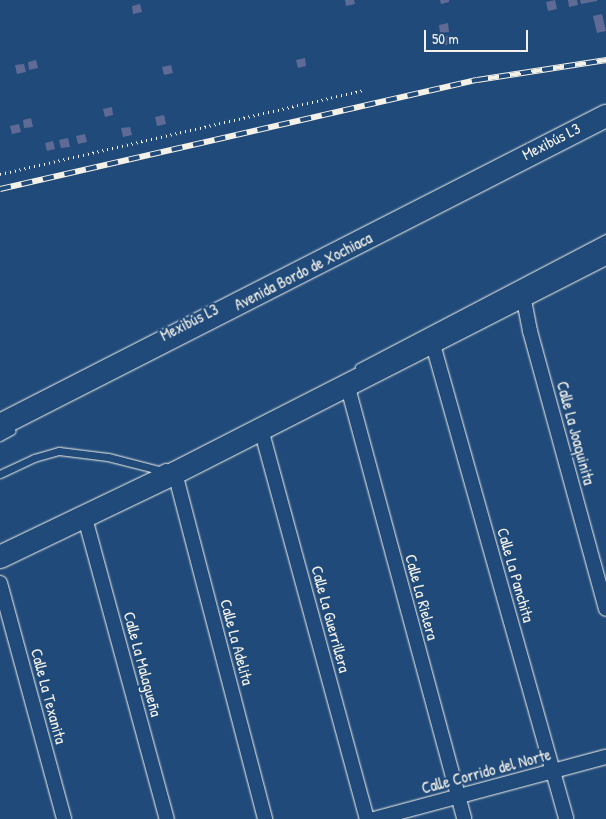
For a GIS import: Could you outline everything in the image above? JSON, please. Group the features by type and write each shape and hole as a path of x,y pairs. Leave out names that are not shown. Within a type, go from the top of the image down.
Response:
{"main road":[{"name":"Avenida Bordo de Xochiaca","path":"8,426 606,116"},
{"path":"0,557 170,468 261,429 349,377 432,341 606,253"}],"street":[{"name":"Calle La Joaquinita","path":"523,295 530,331 606,609"},
{"name":"Calle La Panchita","path":"432,341 566,819"},
{"name":"Calle La Rielera","path":"349,377 464,819"},
{"name":"Calle La Guerrillera","path":"261,429 368,819"},
{"name":"Calle La Adelita","path":"170,468 265,819"},
{"name":"Calle La Malagueña","path":"84,513 167,819"},
{"name":"Calle La Texanita","path":"0,582 64,819"},
{"name":"Calle Corrido del Norte","path":"374,819 606,757"}],"lane":[{"path":"349,377 606,238"},
{"name":"Mexibús L3","path":"25,422 50,407 269,297"},
{"path":"0,437 8,426"},
{"path":"0,474 34,458 59,452 108,457 170,468"},
{"path":"150,474 170,468"},
{"path":"84,513 116,492"},
{"path":"0,548 36,530"}],"path":[{"path":"0,174 364,90"}],"building":[{"path":"345,0 354,0 355,4 346,6"},
{"path":"440,0 449,0 449,2 441,4"},
{"path":"555,0 557,9 548,11 546,2"},
{"path":"568,0 577,0 578,5 569,7"},
{"path":"580,0 597,0 597,1 581,4"},
{"path":"140,4 142,12 133,14 132,6"},
{"path":"602,14 606,31 597,33 593,16"},
{"path":"448,23 449,32 440,33 439,25"},
{"path":"451,35 453,44 444,45 442,37"},
{"path":"305,58 306,66 298,68 296,60"},
{"path":"36,60 38,68 29,70 28,62"},
{"path":"24,64 26,72 17,74 15,65"},
{"path":"171,65 173,73 164,75 162,67"},
{"path":"112,107 113,115 105,117 103,109"},
{"path":"164,115 166,124 157,126 155,117"},
{"path":"31,118 33,127 24,128 23,120"},
{"path":"19,124 21,132 12,134 10,126"},
{"path":"130,127 132,135 123,137 121,128"},
{"path":"85,134 87,142 78,144 76,136"},
{"path":"68,138 70,147 61,148 59,140"},
{"path":"53,141 55,149 47,151 45,143"}],"railway":[{"path":"0,189 477,80 606,60"}]}
